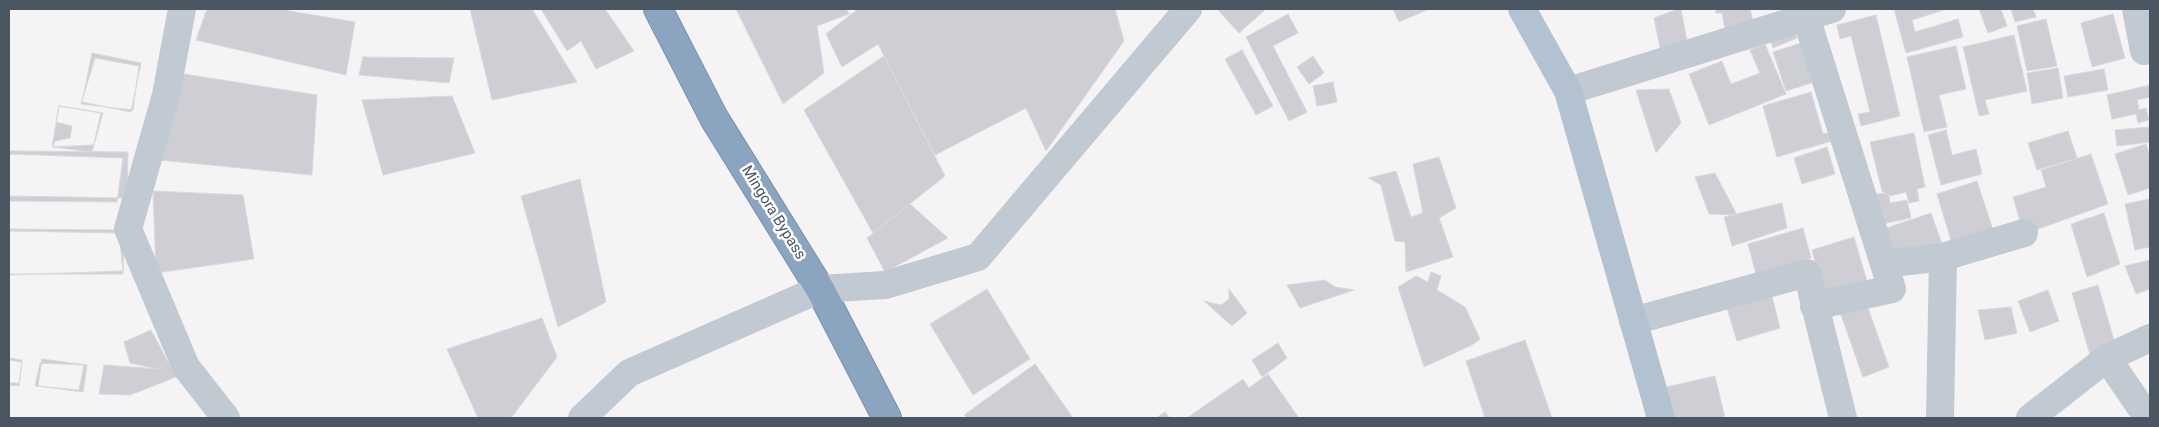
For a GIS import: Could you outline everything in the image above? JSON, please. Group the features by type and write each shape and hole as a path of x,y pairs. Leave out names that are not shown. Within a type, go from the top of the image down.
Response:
{"highway":[{"name":"Mingora Bypass","path":"658,9 714,118 820,290 886,418"}],"main road":[{"path":"1522,9 1568,90 1661,418"}],"street":[{"path":"182,9 166,95 128,229 186,366 226,418"},
{"path":"582,418 629,372 820,290 886,285 978,257 1188,9"},
{"path":"1568,90 1832,9"},
{"path":"2136,9 2144,52 2150,50"},
{"path":"1806,17 1892,289 1814,306"},
{"path":"1884,264 1943,257 2024,233"},
{"path":"1940,418 1943,257"},
{"path":"1632,321 1807,273 1843,418"},
{"path":"2030,418 2107,358 2150,338"},
{"path":"2107,358 2148,418"}],"building":[{"path":"207,9 278,9 355,22 346,75 196,40"},
{"path":"470,9 532,9 577,82 492,100"},
{"path":"541,9 605,9 634,51 596,69 581,41 567,51"},
{"path":"736,9 847,9 849,14 817,26 824,73 783,104"},
{"path":"858,9 1115,9 1124,41 1046,151 1026,108 935,155 878,44 842,67 826,34"},
{"path":"1217,9 1266,9 1239,33"},
{"path":"1393,9 1429,9 1399,22"},
{"path":"1681,9 1688,47 1661,53 1654,18"},
{"path":"1715,9 1750,9 1754,25 1725,30 1722,13 1716,13"},
{"path":"1894,9 1947,9 1912,20 1915,32 1958,19 1963,37 1906,53"},
{"path":"1979,9 2001,9 2007,26 1988,33"},
{"path":"2011,9 2033,9 2036,17 2015,22"},
{"path":"1288,14 1298,33 1273,46 1307,112 1289,121 1246,37"},
{"path":"2113,14 2125,58 2092,67 2081,23"},
{"path":"1876,15 1900,116 1861,126 1858,114 1870,112 1851,36 1840,39 1837,25"},
{"path":"2046,19 2057,66 2027,71 2017,26"},
{"path":"1791,24 1797,38 1773,48 1768,34"},
{"path":"2014,35 2027,91 1985,100 1989,114 1979,116 1963,47"},
{"path":"1801,43 1814,82 1786,91 1773,52"},
{"path":"1765,44 1786,94 1709,125 1689,74 1722,61 1731,84 1760,73 1750,50"},
{"path":"1956,46 1966,89 1939,95 1947,127 1924,132 1907,57"},
{"path":"1242,50 1273,106 1256,115 1225,59"},
{"path":"92,53 141,63 131,112 82,102"},
{"path":"884,56 945,176 873,233 804,110"},
{"path":"1313,56 1324,73 1309,84 1297,67"},
{"path":"363,57 454,58 449,83 359,75"},
{"path":"95,58 139,66 133,110 81,104"},
{"path":"2058,68 2063,98 2032,104 2027,73"},
{"path":"2104,69 2108,90 2068,97 2064,76"},
{"path":"184,74 317,95 312,175 159,160"},
{"path":"1333,82 1337,102 1317,106 1313,86"},
{"path":"2150,85 2150,97 2137,100 2139,110 2146,108 2149,120 2138,123 2136,114 2112,119 2107,95"},
{"path":"1669,89 1681,123 1656,153 1636,90"},
{"path":"1811,92 1823,134 1839,130 1842,138 1777,157 1763,106"},
{"path":"452,96 475,153 383,175 362,100"},
{"path":"59,106 103,113 94,145 52,147"},
{"path":"59,106 101,113 92,152 53,147 55,141 70,138 72,126 56,122"},
{"path":"2150,127 2150,142 2117,146 2115,130"},
{"path":"1946,130 1952,155 1976,149 1982,174 1941,185 1928,135"},
{"path":"2068,131 2077,158 2037,170 2028,143"},
{"path":"1914,133 1925,187 1917,189 1919,201 1909,203 1906,192 1890,196 1882,191 1870,142"},
{"path":"2146,144 2150,156 2150,188 2128,195 2115,154"},
{"path":"1827,147 1835,174 1802,184 1794,158"},
{"path":"9,151 128,152 127,198 9,196"},
{"path":"9,154 123,158 117,202 9,201"},
{"path":"2091,154 2108,204 2024,234 2013,197 2046,187 2041,170"},
{"path":"1439,157 1456,208 1439,218 1453,257 1406,272 1405,242 1395,241 1381,185 1368,178 1396,171 1411,217 1423,213 1413,164"},
{"path":"1715,173 1737,215 1709,214 1695,177"},
{"path":"580,179 606,302 558,327 521,196"},
{"path":"1977,181 1994,233 1953,247 1937,194"},
{"path":"153,191 243,195 254,259 156,273"},
{"path":"1884,193 1889,196 1890,203 1907,200 1911,218 1882,224 1877,194"},
{"path":"2150,199 2150,247 2135,250 2125,204"},
{"path":"1782,203 1787,228 1732,246 1724,217"},
{"path":"910,204 948,238 885,272 867,238"},
{"path":"1931,213 1942,244 1896,259 1886,228"},
{"path":"2104,213 2120,264 2087,277 2071,224"},
{"path":"1803,228 1811,258 1756,274 1748,244"},
{"path":"9,229 124,230 123,274 9,274"},
{"path":"9,231 119,233 123,271 9,275"},
{"path":"1854,237 1868,285 1824,295 1812,250"},
{"path":"2150,260 2150,289 2136,294 2125,266"},
{"path":"1431,272 1441,276 1437,290 1465,307 1480,339 1472,345 1424,367 1398,287 1416,276 1428,282"},
{"path":"1325,280 1335,287 1354,290 1300,308 1287,285"},
{"path":"2098,285 2116,347 2090,355 2072,293"},
{"path":"987,289 1030,359 973,395 930,324"},
{"path":"1229,289 1247,313 1232,326 1204,301 1221,305 1229,299"},
{"path":"2048,290 2059,321 2030,332 2018,301"},
{"path":"1862,291 1889,367 1863,377 1836,301"},
{"path":"1772,296 1780,328 1737,341 1727,308"},
{"path":"2011,307 2017,333 1985,340 1978,310"},
{"path":"542,318 557,357 511,418 478,418 447,349"},
{"path":"151,330 176,377 130,395 99,394 104,365 158,369 130,363 124,342"},
{"path":"1525,340 1552,418 1485,418 1466,361"},
{"path":"1278,343 1287,358 1262,377 1252,360"},
{"path":"9,358 22,360 19,386 9,385"},
{"path":"42,359 87,365 83,392 38,386"},
{"path":"9,360 22,362 19,383 9,383"},
{"path":"40,363 84,365 79,390 35,386"},
{"path":"1035,364 1073,418 967,418 964,415"},
{"path":"1268,374 1299,418 1187,418 1243,379 1249,388"},
{"path":"1715,376 1725,418 1664,418 1657,389"},
{"path":"1165,412 1170,418 1156,418"}]}
